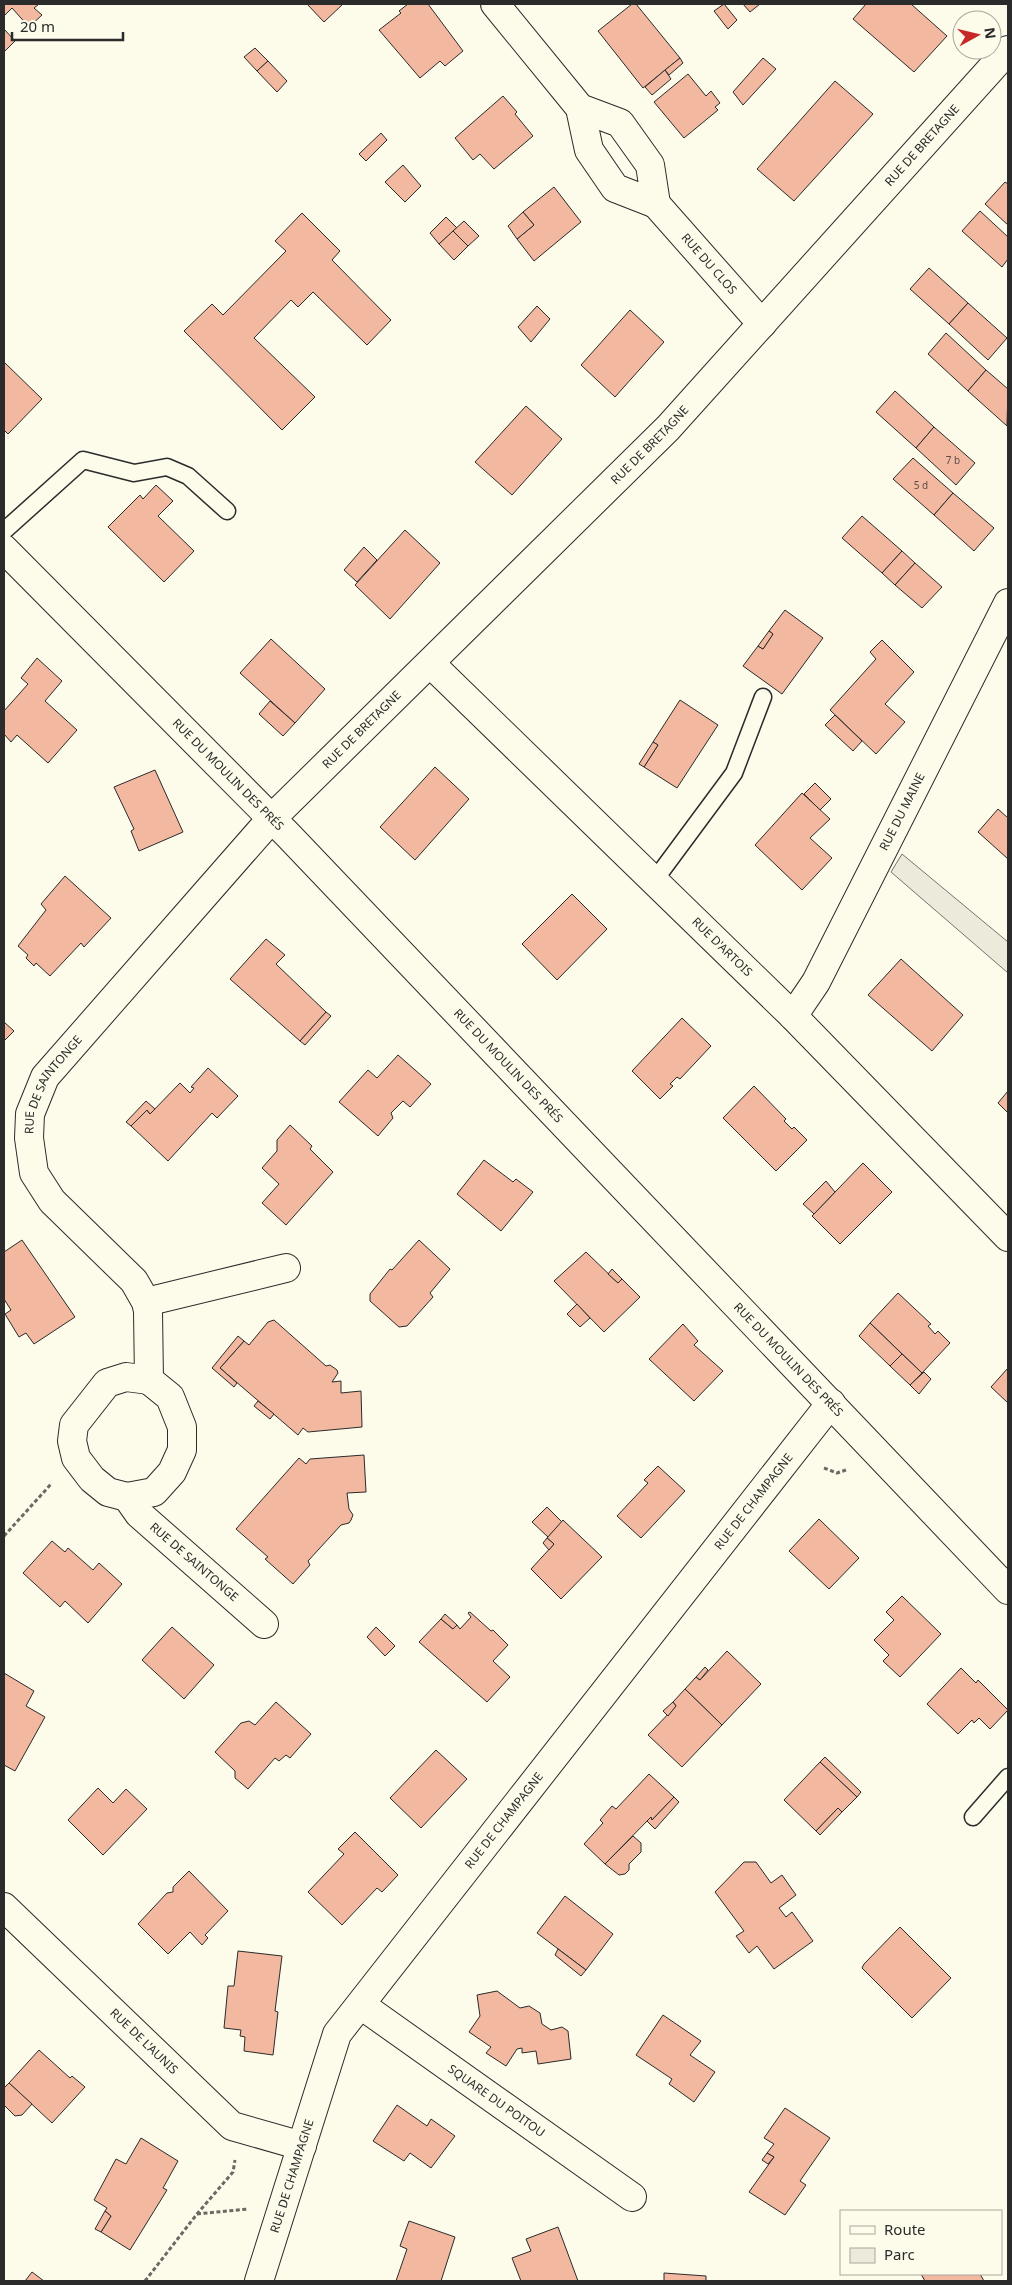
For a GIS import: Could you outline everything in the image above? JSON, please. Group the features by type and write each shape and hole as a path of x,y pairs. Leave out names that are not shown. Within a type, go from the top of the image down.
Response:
{"street":[{"name":"RUE DU CLOS","path":"495,4 580,108 589,150 614,188 656,204 762,324"},
{"name":"RUE DE BRETAGNE","path":"271,820 638,459 1008,50"},
{"path":"580,108 620,123 650,165 656,204"},
{"name":"RUE DU MOULIN DES PRÉS","path":"4,549 271,820 1008,1590"},
{"name":"RUE DU MAINE","path":"793,1016 816,982 1008,603"},
{"name":"RUE D'ARTOIS","path":"431,664 793,1016 1008,1237"},
{"name":"RUE DE SAINTONGE","path":"149,1380 146,1302 134,1281 52,1202 38,1180 34,1173 29,1138 30,1114 45,1076 271,820"},
{"path":"146,1302 286,1268"},
{"path":"126,1377 149,1380 170,1397 182,1427 182,1450 172,1472 154,1492 127,1497 108,1492 92,1479 76,1458 72,1441 74,1425 107,1383 126,1377"},
{"name":"RUE DE CHAMPAGNE","path":"258,2281 337,2034 830,1404"},
{"name":"RUE DE SAINTONGE","path":"127,1497 139,1514 264,1624"},
{"name":"RUE DE L'AUNIS","path":"4,1907 232,2126 302,2146"},
{"name":"SQUARE DU POITOU","path":"361,2004 632,2197"}],"lane":[{"path":"4,531 83,460 134,472 167,468 188,476 227,511"},
{"path":"654,881 734,773 762,697"},
{"path":"973,1817 1008,1777"}],"path":[{"path":"796,1447 817,1465 837,1473 853,1467 875,1450"},
{"path":"4,1536 76,1458"},
{"path":"146,2281 196,2214 233,2172 237,2152 232,2126"},
{"path":"196,2214 259,2207 281,2212"}],"green space":[{"path":"902,854 1008,942 1008,973 891,872"}],"building":[{"path":"4,4 39,4 34,8 42,15 29,27 12,8 4,16"},
{"path":"307,4 343,4 324,22"},
{"path":"408,4 428,4 463,51 445,66 440,61 420,78 379,30 401,13 399,11"},
{"path":"632,4 636,4 680,58 643,88 598,31"},
{"path":"724,4 737,20 728,29 714,11"},
{"path":"743,4 760,4 750,12"},
{"path":"866,4 911,4 947,36 914,72 853,19"},
{"path":"4,29 15,41 4,52"},
{"path":"255,48 268,61 257,71 244,57"},
{"path":"680,58 683,63 669,75 665,70"},
{"path":"763,58 776,69 743,105 733,92"},
{"path":"268,61 287,81 277,92 257,71"},
{"path":"665,70 671,79 652,95 645,87"},
{"path":"688,74 706,96 711,91 720,103 715,107 718,110 684,138 654,102"},
{"path":"835,81 873,114 794,201 757,169"},
{"path":"503,96 517,112 515,114 533,136 494,169 480,154 473,160 455,138"},
{"path":"381,133 387,140 366,161 359,154"},
{"path":"403,165 421,186 405,202 385,182"},
{"path":"1005,182 1008,184 1008,225 985,204"},
{"path":"554,187 581,222 534,261 517,239 534,225 523,212"},
{"path":"980,211 1008,237 1008,259 1002,267 962,231"},
{"path":"523,212 534,225 517,239 508,226"},
{"path":"302,213 340,251 332,260 391,320 367,345 313,292 298,307 291,300 254,338 315,397 282,430 184,331 212,304 223,315 286,251 275,241"},
{"path":"446,217 457,228 439,244 430,233"},
{"path":"464,221 479,236 468,246 453,231"},
{"path":"453,231 468,246 454,260 439,244"},
{"path":"929,268 968,303 949,324 910,289"},
{"path":"968,303 1007,338 988,360 949,324"},
{"path":"537,306 550,319 531,342 518,327"},
{"path":"630,310 664,342 615,397 581,365"},
{"path":"946,333 986,370 968,391 928,354"},
{"path":"4,362 42,399 8,434 4,430"},
{"path":"986,370 1008,389 1007,426 968,391"},
{"path":"895,391 934,427 916,448 876,412"},
{"path":"526,406 562,439 512,495 475,462"},
{"path":"934,427 975,463 956,485 916,448"},
{"path":"913,458 953,493 934,515 893,479"},
{"path":"156,485 173,501 158,516 194,551 164,582 108,527 140,495 143,499"},
{"path":"953,493 994,528 974,551 934,515"},
{"path":"862,516 902,551 882,573 842,538"},
{"path":"405,530 440,563 390,619 355,585"},
{"path":"364,547 377,560 357,582 344,570"},
{"path":"902,551 915,563 895,585 882,573"},
{"path":"915,563 942,587 922,608 895,585"},
{"path":"785,610 823,638 782,694 743,666 758,646 763,649 773,634 769,631"},
{"path":"769,631 773,634 763,649 758,646"},
{"path":"271,639 325,689 295,723 240,673"},
{"path":"882,640 914,672 885,704 905,722 876,754 830,710 876,659 870,652"},
{"path":"37,658 62,681 45,701 77,730 48,763 17,735 11,742 4,734 4,711 28,684 21,678"},
{"path":"680,700 718,725 677,788 644,767 658,745 653,742"},
{"path":"270,701 295,723 283,736 259,714"},
{"path":"835,715 862,741 853,751 825,725"},
{"path":"653,742 658,745 644,767 639,764"},
{"path":"435,767 469,799 415,860 380,827"},
{"path":"155,770 183,832 139,851 131,831 134,829 114,787"},
{"path":"815,783 831,799 820,810 804,794"},
{"path":"802,793 830,819 810,838 832,858 802,890 755,845"},
{"path":"998,809 1008,818 1008,859 978,832"},
{"path":"65,876 111,918 84,947 81,943 50,976 36,963 34,966 26,958 28,955 18,946 46,910 41,904"},
{"path":"572,894 607,929 557,980 522,944"},
{"path":"266,939 285,955 276,964 326,1012 300,1041 230,979"},
{"path":"901,959 963,1015 932,1051 868,995"},
{"path":"326,1012 331,1016 305,1045 300,1041"},
{"path":"682,1018 711,1046 680,1079 677,1077 670,1084 673,1086 660,1099 632,1071"},
{"path":"4,1022 14,1031 4,1041"},
{"path":"398,1055 431,1084 410,1107 403,1101 391,1113 393,1118 378,1136 339,1102 368,1070 377,1078"},
{"path":"208,1068 238,1096 217,1118 212,1113 168,1161 131,1126 147,1110 150,1114 180,1083 190,1093 194,1088 191,1087"},
{"path":"754,1086 786,1119 784,1121 792,1129 794,1127 807,1140 776,1171 723,1118"},
{"path":"1008,1091 1008,1113 998,1103"},
{"path":"146,1101 155,1109 150,1114 147,1110 131,1126 126,1122"},
{"path":"290,1125 312,1146 310,1149 333,1172 286,1225 262,1203 279,1184 262,1168 277,1151 277,1140"},
{"path":"484,1160 513,1182 516,1179 533,1192 501,1231 457,1194"},
{"path":"863,1163 892,1192 840,1244 812,1216"},
{"path":"826,1181 835,1192 814,1214 803,1204"},
{"path":"22,1240 75,1317 34,1344 26,1333 19,1337 5,1314 11,1310 4,1299 4,1252"},
{"path":"419,1240 450,1269 430,1293 433,1297 407,1326 399,1327 370,1301 370,1294 390,1269 392,1270"},
{"path":"586,1252 618,1283 622,1279 640,1297 604,1332 554,1281"},
{"path":"612,1269 622,1279 618,1283 608,1274"},
{"path":"898,1293 931,1324 928,1326 935,1334 938,1331 950,1343 922,1373 870,1323"},
{"path":"577,1304 590,1318 580,1327 567,1314"},
{"path":"274,1320 326,1366 330,1365 337,1370 338,1373 332,1382 341,1381 341,1393 361,1391 362,1427 308,1432 303,1428 298,1435 220,1368 244,1341 249,1345 268,1322"},
{"path":"870,1323 902,1354 890,1366 859,1336"},
{"path":"683,1324 698,1341 694,1345 723,1371 694,1401 649,1359"},
{"path":"238,1336 244,1341 220,1368 237,1383 234,1387 212,1368"},
{"path":"902,1354 922,1373 910,1385 890,1366"},
{"path":"1008,1368 1008,1403 991,1387"},
{"path":"924,1372 931,1379 919,1394 910,1385"},
{"path":"258,1401 274,1414 270,1419 254,1406"},
{"path":"364,1455 366,1492 347,1493 349,1509 353,1515 351,1520 349,1523 341,1525 308,1561 310,1565 293,1584 265,1559 268,1557 236,1529 299,1458 306,1464 310,1459"},
{"path":"658,1466 685,1491 641,1538 617,1516 648,1483 644,1480"},
{"path":"547,1507 562,1522 548,1537 532,1522"},
{"path":"819,1519 859,1558 829,1589 789,1551"},
{"path":"563,1520 602,1557 561,1599 531,1569 554,1544 547,1538"},
{"path":"547,1538 554,1544 549,1550 543,1543"},
{"path":"52,1541 65,1552 68,1548 93,1570 99,1563 122,1584 88,1623 65,1601 60,1607 23,1573"},
{"path":"902,1596 941,1634 900,1677 883,1661 889,1655 874,1640 894,1620 886,1612"},
{"path":"470,1612 508,1645 493,1661 510,1677 487,1702 419,1642 441,1619 453,1629 457,1625 460,1629 471,1617 468,1613"},
{"path":"445,1614 457,1625 453,1629 441,1619"},
{"path":"172,1627 214,1665 184,1699 142,1660"},
{"path":"376,1627 395,1646 385,1656 367,1637"},
{"path":"727,1651 761,1684 722,1725 685,1689 696,1677 700,1680"},
{"path":"705,1667 708,1670 700,1680 696,1677"},
{"path":"961,1668 976,1683 978,1680 1008,1710 990,1729 979,1718 974,1723 972,1720 958,1734 927,1704"},
{"path":"4,1673 34,1691 26,1706 45,1717 15,1771 4,1765"},
{"path":"685,1689 722,1725 682,1767 648,1735 676,1706 673,1702"},
{"path":"276,1702 311,1734 290,1758 286,1755 279,1761 275,1758 248,1789 235,1778 235,1771 215,1752 241,1723 249,1721 255,1725"},
{"path":"673,1702 676,1706 668,1716 663,1711"},
{"path":"436,1750 467,1779 421,1828 390,1798"},
{"path":"825,1757 861,1792 857,1797 820,1762"},
{"path":"820,1762 857,1797 842,1812 838,1808 816,1831 784,1800"},
{"path":"649,1774 674,1797 652,1820 651,1817 605,1864 584,1844 603,1823 600,1820 612,1806 616,1809"},
{"path":"98,1788 113,1803 126,1789 147,1809 103,1855 68,1820"},
{"path":"674,1797 679,1802 655,1829 647,1821 651,1817 652,1820"},
{"path":"838,1808 842,1812 820,1835 816,1831"},
{"path":"355,1832 398,1875 382,1892 377,1888 342,1925 308,1892 344,1854 338,1849"},
{"path":"633,1836 641,1843 641,1852 629,1864 629,1870 625,1874 619,1875 605,1864"},
{"path":"744,1862 756,1862 771,1883 782,1875 796,1895 779,1908 786,1917 792,1912 813,1941 774,1969 757,1946 749,1953 736,1936 744,1931 715,1892"},
{"path":"189,1871 228,1911 205,1935 208,1938 202,1945 190,1932 168,1954 138,1924 167,1893 173,1892 173,1887"},
{"path":"565,1896 613,1934 586,1970 537,1933"},
{"path":"900,1927 951,1978 912,2018 862,1968"},
{"path":"558,1949 586,1970 581,1976 555,1955"},
{"path":"238,1951 282,1956 275,2011 278,2012 273,2055 244,2051 245,2037 240,2036 241,2030 224,2028 228,1986 234,1986"},
{"path":"497,1991 520,2008 529,2006 540,2013 542,2024 551,2030 562,2027 568,2031 571,2059 538,2064 536,2051 522,2053 522,2048 517,2049 506,2066 486,2053 491,2047 469,2032 480,2016 477,1995"},
{"path":"663,2015 701,2041 690,2055 715,2072 694,2102 669,2084 672,2079 636,2055"},
{"path":"39,2050 70,2078 72,2076 85,2087 52,2123 9,2083"},
{"path":"9,2083 32,2104 22,2115 15,2116 4,2105 4,2088"},
{"path":"397,2105 427,2126 431,2119 455,2136 431,2168 410,2153 404,2161 373,2141"},
{"path":"785,2108 830,2138 800,2181 806,2185 785,2215 749,2192 774,2157 767,2153 774,2144 764,2138"},
{"path":"141,2138 178,2161 163,2188 167,2190 130,2250 101,2232 111,2216 105,2211 107,2208 94,2200 116,2159 126,2164"},
{"path":"767,2153 774,2157 768,2164 762,2160"},
{"path":"105,2211 111,2216 101,2232 95,2229"},
{"path":"409,2221 455,2237 441,2281 396,2281 407,2249 400,2246"},
{"path":"558,2227 578,2281 521,2281 512,2258 531,2251 526,2239"},
{"path":"32,2272 44,2281 25,2281"},
{"path":"664,2273 706,2276 706,2281 664,2281"},
{"path":"922,2275 981,2275 984,2281 925,2281"}]}
